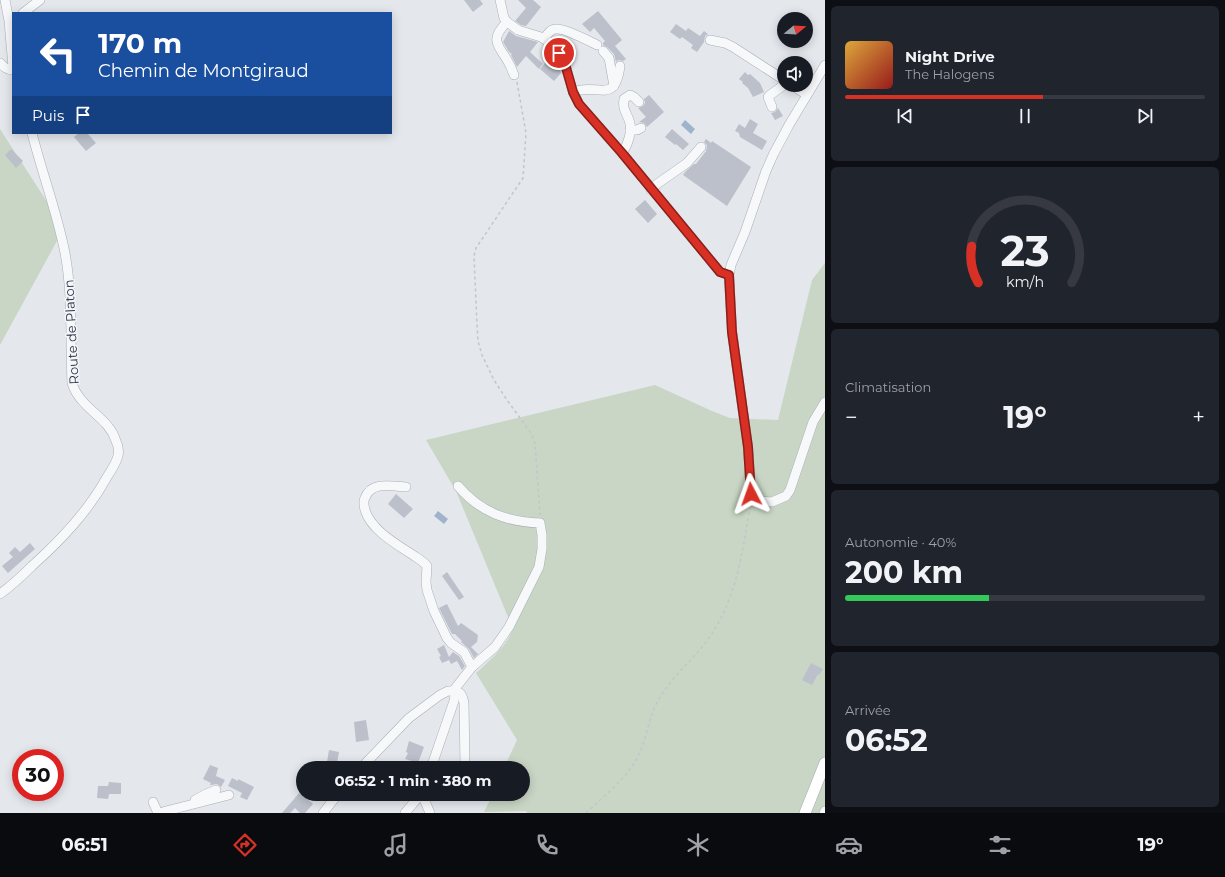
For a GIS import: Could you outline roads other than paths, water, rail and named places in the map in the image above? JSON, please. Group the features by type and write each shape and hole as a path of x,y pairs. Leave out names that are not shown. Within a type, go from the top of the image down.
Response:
{"main road":[{"path":"805,813 825,763"}],"street":[{"path":"5,0 11,21 12,45"},
{"path":"24,12 40,0"},
{"path":"500,0 504,18 507,22 518,30 544,38 559,53 565,64 573,92 579,104 622,153 720,272 729,275"},
{"path":"507,22 498,34 497,44 511,66 514,75"},
{"path":"544,38 551,31 557,28 588,40 600,48 609,58 614,86"},
{"path":"710,40 725,42 733,46 777,75"},
{"path":"0,63 9,70 12,69"},
{"path":"825,65 774,153 766,171 745,232 731,265 729,275 732,338 747,440 751,494 755,500 772,502 786,496 790,490 813,422 825,402"},
{"path":"573,92 583,89 607,90 614,86 619,78 620,66"},
{"path":"772,107 768,97 777,90"},
{"path":"802,92 807,95"},
{"path":"622,153 626,147 630,130 629,120 623,107 624,99 630,95 639,102"},
{"path":"630,130 637,130 641,128"},
{"name":"Route de Platon","path":"0,594 54,546 74,525 103,484 116,461 118,454 116,439 112,430 79,398 72,383 70,286 65,253 59,225 32,134"},
{"path":"650,188 687,163 698,146"},
{"path":"453,691 472,667 495,647 509,627 539,567 542,549 540,523 510,520 488,511 475,503 458,486"},
{"path":"406,487 373,487 369,490 364,501 367,516 379,531 422,560 428,566 426,590 434,611 447,638 451,643 464,652 472,667"},
{"path":"368,761 409,718 440,695 448,691 458,691 461,693 464,703 464,761"},
{"path":"433,761 454,701 455,695 453,691"},
{"path":"192,804 204,795 216,790"},
{"path":"152,802 160,813 229,795"},
{"path":"323,813 332,801"},
{"path":"405,813 415,801"},
{"path":"425,801 430,813"}],"water":[{"path":"685,120 695,129 691,134 681,125"},
{"path":"438,511 448,519 444,524 434,516"}]}
